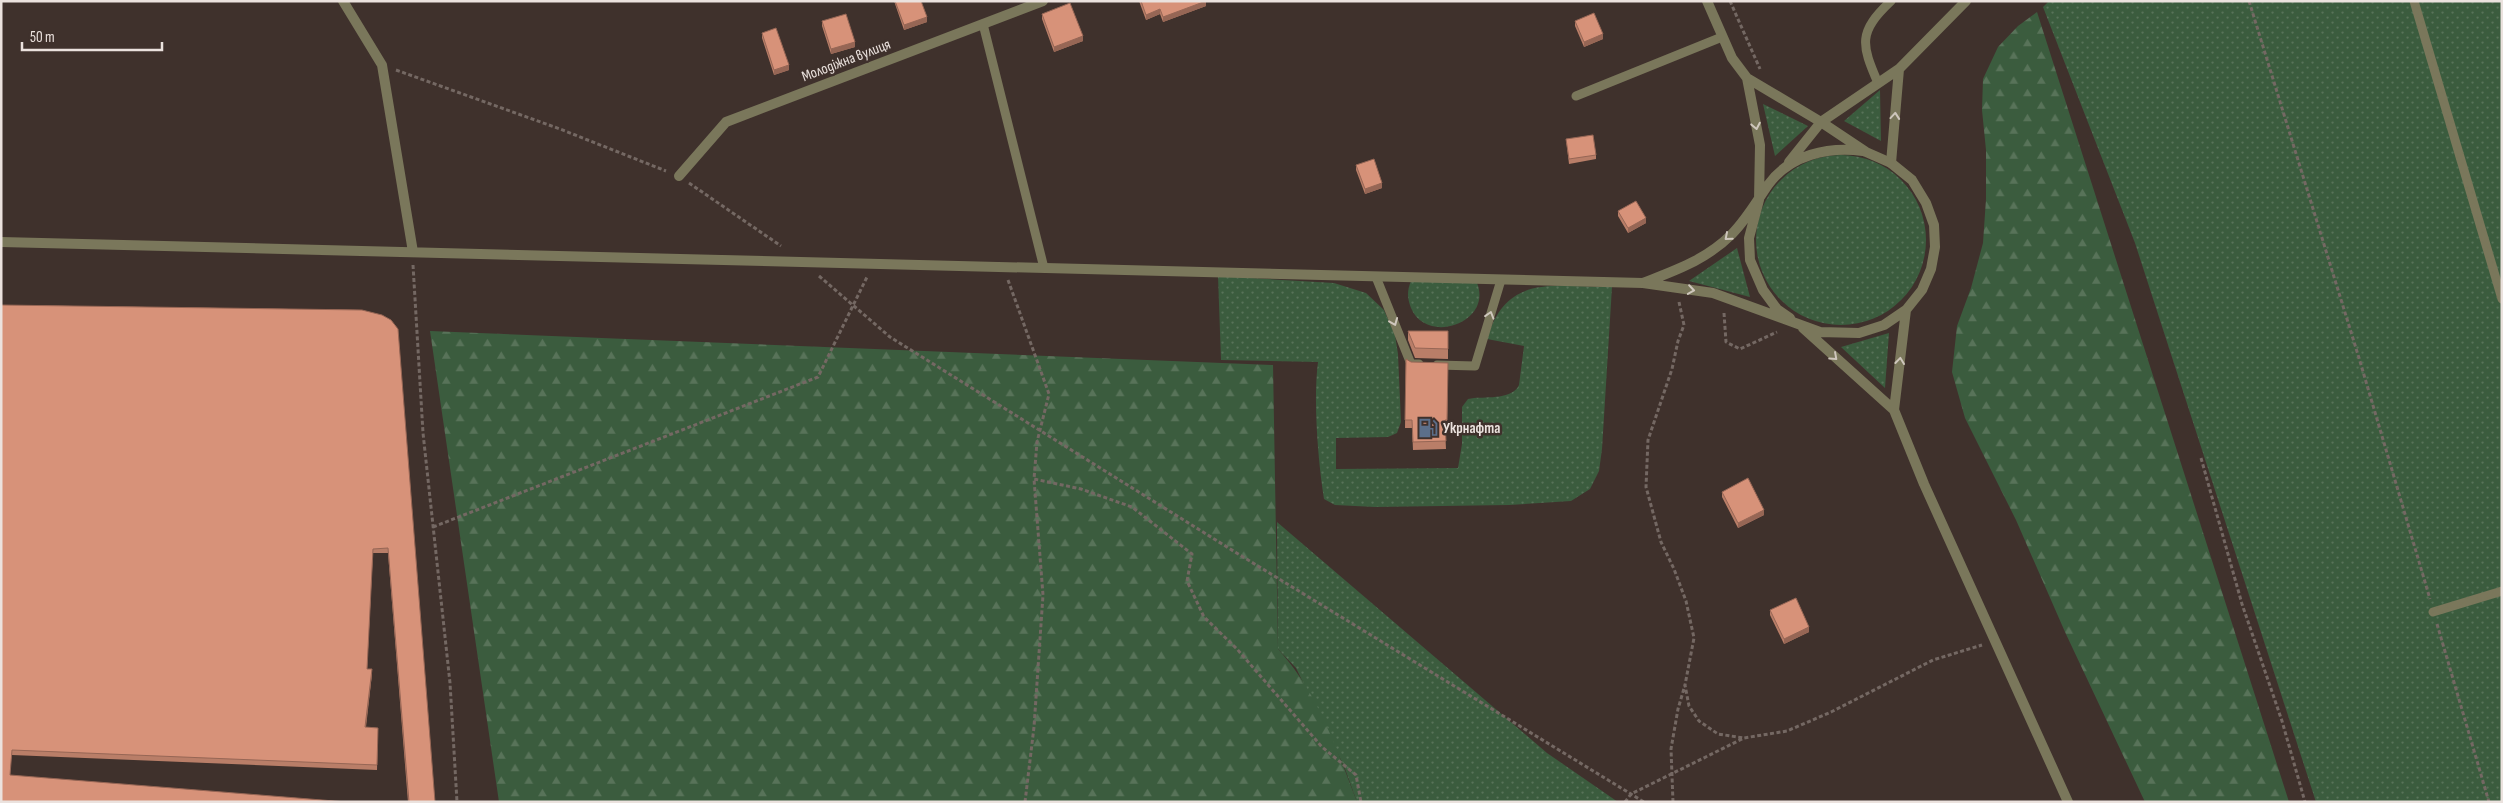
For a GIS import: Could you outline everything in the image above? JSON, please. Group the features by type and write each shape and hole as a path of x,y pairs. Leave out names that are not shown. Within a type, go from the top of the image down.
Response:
{"street":[{"path":"344,1 382,65 413,252"},
{"name":"Молодіжна вулиця","path":"679,176 726,122 1043,1"},
{"path":"1,242 1642,283 1724,297 1820,332 1859,333 1884,325 1906,310 1922,290 1931,269 1935,247 1934,225 1926,203 1912,180 1891,163 1866,152 1822,122 1747,78 1732,58 1707,1"},
{"path":"1642,283 1699,260 1732,234 1759,200 1769,183 1822,122 1899,69 1966,1"},
{"path":"1891,163 1899,69"},
{"path":"1747,78 1760,145 1759,200 1749,238 1750,260 1756,277 1762,290 1777,308 1798,324 1894,410 1924,484 2068,802"},
{"path":"1781,171 1801,158 1825,150 1846,148 1866,152"},
{"path":"1894,410 1906,310"}],"lane":[{"path":"1878,83 1867,57 1865,36 1876,15 1891,1"},
{"path":"2414,1 2502,299"},
{"path":"983,24 1044,268"},
{"path":"1576,96 1722,37"},
{"path":"1376,276 1411,364 1475,366 1501,280"},
{"path":"2434,612 2502,591"}],"path":[{"path":"1730,1 1769,91"},
{"path":"2248,1 2359,358 2489,802"},
{"path":"382,65 560,129 679,176 803,262 890,337 1235,552 1644,802"},
{"path":"413,252 423,434 450,683 457,802"},
{"path":"433,527 818,377 874,264"},
{"path":"1004,267 1049,394 1037,442 1034,479 1044,595 1034,727 1025,802"},
{"path":"1673,802 1671,750 1678,709 1686,685 1694,638 1686,601 1661,542 1646,486 1648,440 1672,370 1678,340 1684,325 1676,288"},
{"path":"1724,297 1726,342 1740,349 1780,330"},
{"path":"2201,458 2242,604 2282,722 2305,802"},
{"path":"1034,479 1081,489 1132,507 1192,554 1187,581 1204,617 1237,649 1322,747 1356,775 1361,802"},
{"path":"1686,685 1689,706 1699,721 1718,734 1744,738 1787,732 1831,712 1933,660 1995,641"},
{"path":"1624,802 1631,794 1744,738"}],"green space":[{"path":"2049,1 2502,1 2502,802 2316,802 2135,243 2043,7"},
{"path":"2037,12 2289,802 2145,802 2065,632 2016,520 1965,418 1952,372 1957,326 1971,288 1983,243 1986,199 1986,150 1982,110 1983,79 1998,47 2018,26"},
{"path":"1880,90 1881,141 1844,121"},
{"path":"1763,104 1808,126 1775,156"},
{"path":"1833,155 1849,155 1874,161 1895,174 1907,186 1920,207 1926,240 1920,273 1907,294 1895,306 1874,319 1849,325 1833,325 1808,319 1787,306 1775,294 1762,273 1756,248 1756,232 1762,207 1775,186 1787,174 1808,161"},
{"path":"1737,248 1750,297 1689,281"},
{"path":"1218,276 1334,283 1366,293 1384,310 1395,335 1398,354 1401,422 1397,433 1388,437 1336,438 1336,469 1458,468 1462,444 1462,407 1468,399 1506,395 1516,390 1519,385 1524,346 1487,339 1496,317 1507,302 1521,293 1536,288 1553,286 1612,287 1602,449 1599,471 1590,489 1571,501 1509,505 1375,507 1335,505 1324,499 1317,431 1316,394 1318,362 1221,360"},
{"path":"1411,281 1477,283 1479,297 1476,309 1467,318 1456,324 1443,327 1430,326 1419,319 1411,308 1408,294"},
{"path":"430,331 1273,365 1278,649 1304,684 1325,721 1357,802 499,802"},
{"path":"1889,333 1885,388 1841,347"},
{"path":"1277,522 1547,753 1618,802 1357,802 1344,766 1296,668 1278,649"}],"building":[{"path":"895,1 921,1 927,17 904,25"},
{"path":"1141,1 1206,1 1163,17 1160,9 1146,15"},
{"path":"1070,3 1083,36 1054,47 1042,14"},
{"path":"1594,13 1603,34 1584,42 1575,21"},
{"path":"846,14 855,42 831,49 822,21"},
{"path":"776,28 789,65 774,70 762,33"},
{"path":"1593,135 1596,155 1569,159 1566,139"},
{"path":"1374,159 1382,183 1365,189 1356,165"},
{"path":"1636,201 1646,218 1628,228 1618,211"},
{"path":"1,305 362,310 382,315 391,320 398,329 435,802 409,802 388,548 373,549 367,669 372,669 365,727 378,728 377,765 12,750 10,775 347,802 1,802"},
{"path":"1408,331 1448,331 1448,349 1415,348"},
{"path":"1406,359 1411,362 1448,363 1447,420 1445,420 1446,441 1413,442 1412,420 1405,420"},
{"path":"1748,478 1764,510 1738,523 1722,492"},
{"path":"1796,598 1809,627 1784,639 1770,610"}],"place":[{"name":"Укрнафта","path":"1428,428"}]}
